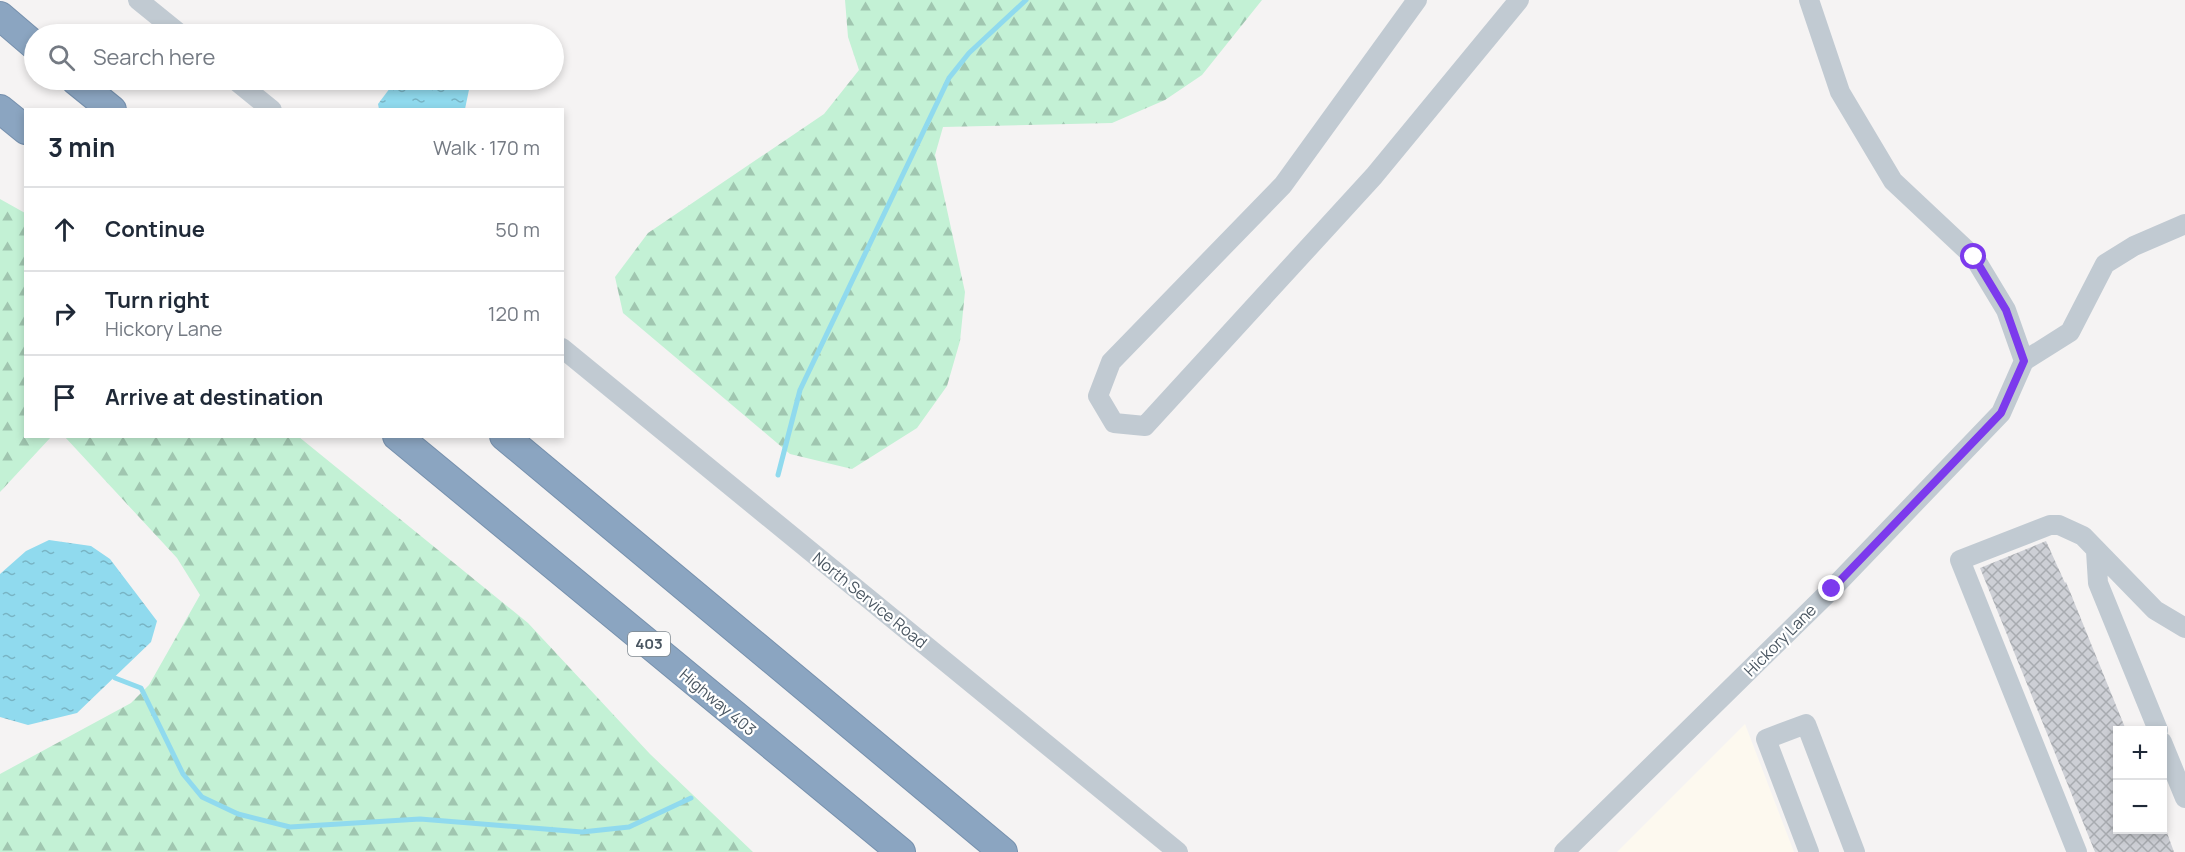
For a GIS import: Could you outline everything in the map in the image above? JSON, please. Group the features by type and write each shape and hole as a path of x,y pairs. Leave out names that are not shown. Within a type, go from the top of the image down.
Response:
{"highway":[{"path":"0,16 24,36"},
{"path":"87,90 110,108"},
{"path":"0,109 24,130"},
{"path":"0,117 24,131"},
{"name":"Highway 403","path":"399,438 901,852"},
{"path":"506,438 1003,852"}],"street":[{"path":"138,0 168,24"},
{"path":"1417,0 1283,185 1111,362 1098,396 1114,423 1145,426 1374,176 1519,0"},
{"path":"1809,0 1840,92 1887,171 1893,181 1974,257 2006,310 2024,361 2070,332 2105,264 2134,246 2185,224"},
{"path":"247,90 270,108"},
{"name":"North Service Road","path":"564,350 1178,852"},
{"name":"Hickory Lane","path":"1564,852 1832,589 2001,413 2024,361"},
{"path":"2077,852 1960,560 2050,525 2070,528 2083,536 2155,610 2185,628"},
{"path":"2096,551 2098,583 2156,726"},
{"path":"1809,852 1766,739 1806,723 1855,852"},
{"path":"2167,752 2185,798"}],"shaded area":[{"path":"1745,724 1794,852 1617,852"}],"green space":[{"path":"845,0 1262,0 1202,75 1165,100 1112,123 943,127 935,155 965,292 960,341 947,386 917,428 852,469 790,454 623,313 615,277 648,233 824,114 859,70 848,37"},
{"path":"0,199 24,212 24,438 50,438 0,492"},
{"path":"66,438 300,438 528,623 650,754 753,852 0,852 0,774 131,703 149,685 200,595 177,558"}],"water":[{"path":"388,90 469,90 465,108 379,108 378,104"},
{"path":"49,540 91,546 110,559 157,621 151,642 77,713 28,725 0,717 0,574 26,551"}],"building":[{"path":"2046,541 2066,582 2124,726 2113,726 2113,834 2167,833 2174,852 2095,852 1980,568"}],"waterway":[{"path":"778,475 800,390 949,78 969,53 1026,0"},
{"path":"115,678 141,688 183,774 202,797 238,814 290,827 420,819 582,832 629,827 691,798"}],"route":[{"path":"1832,589 2001,413 2024,361 2006,310 1974,257"}]}
